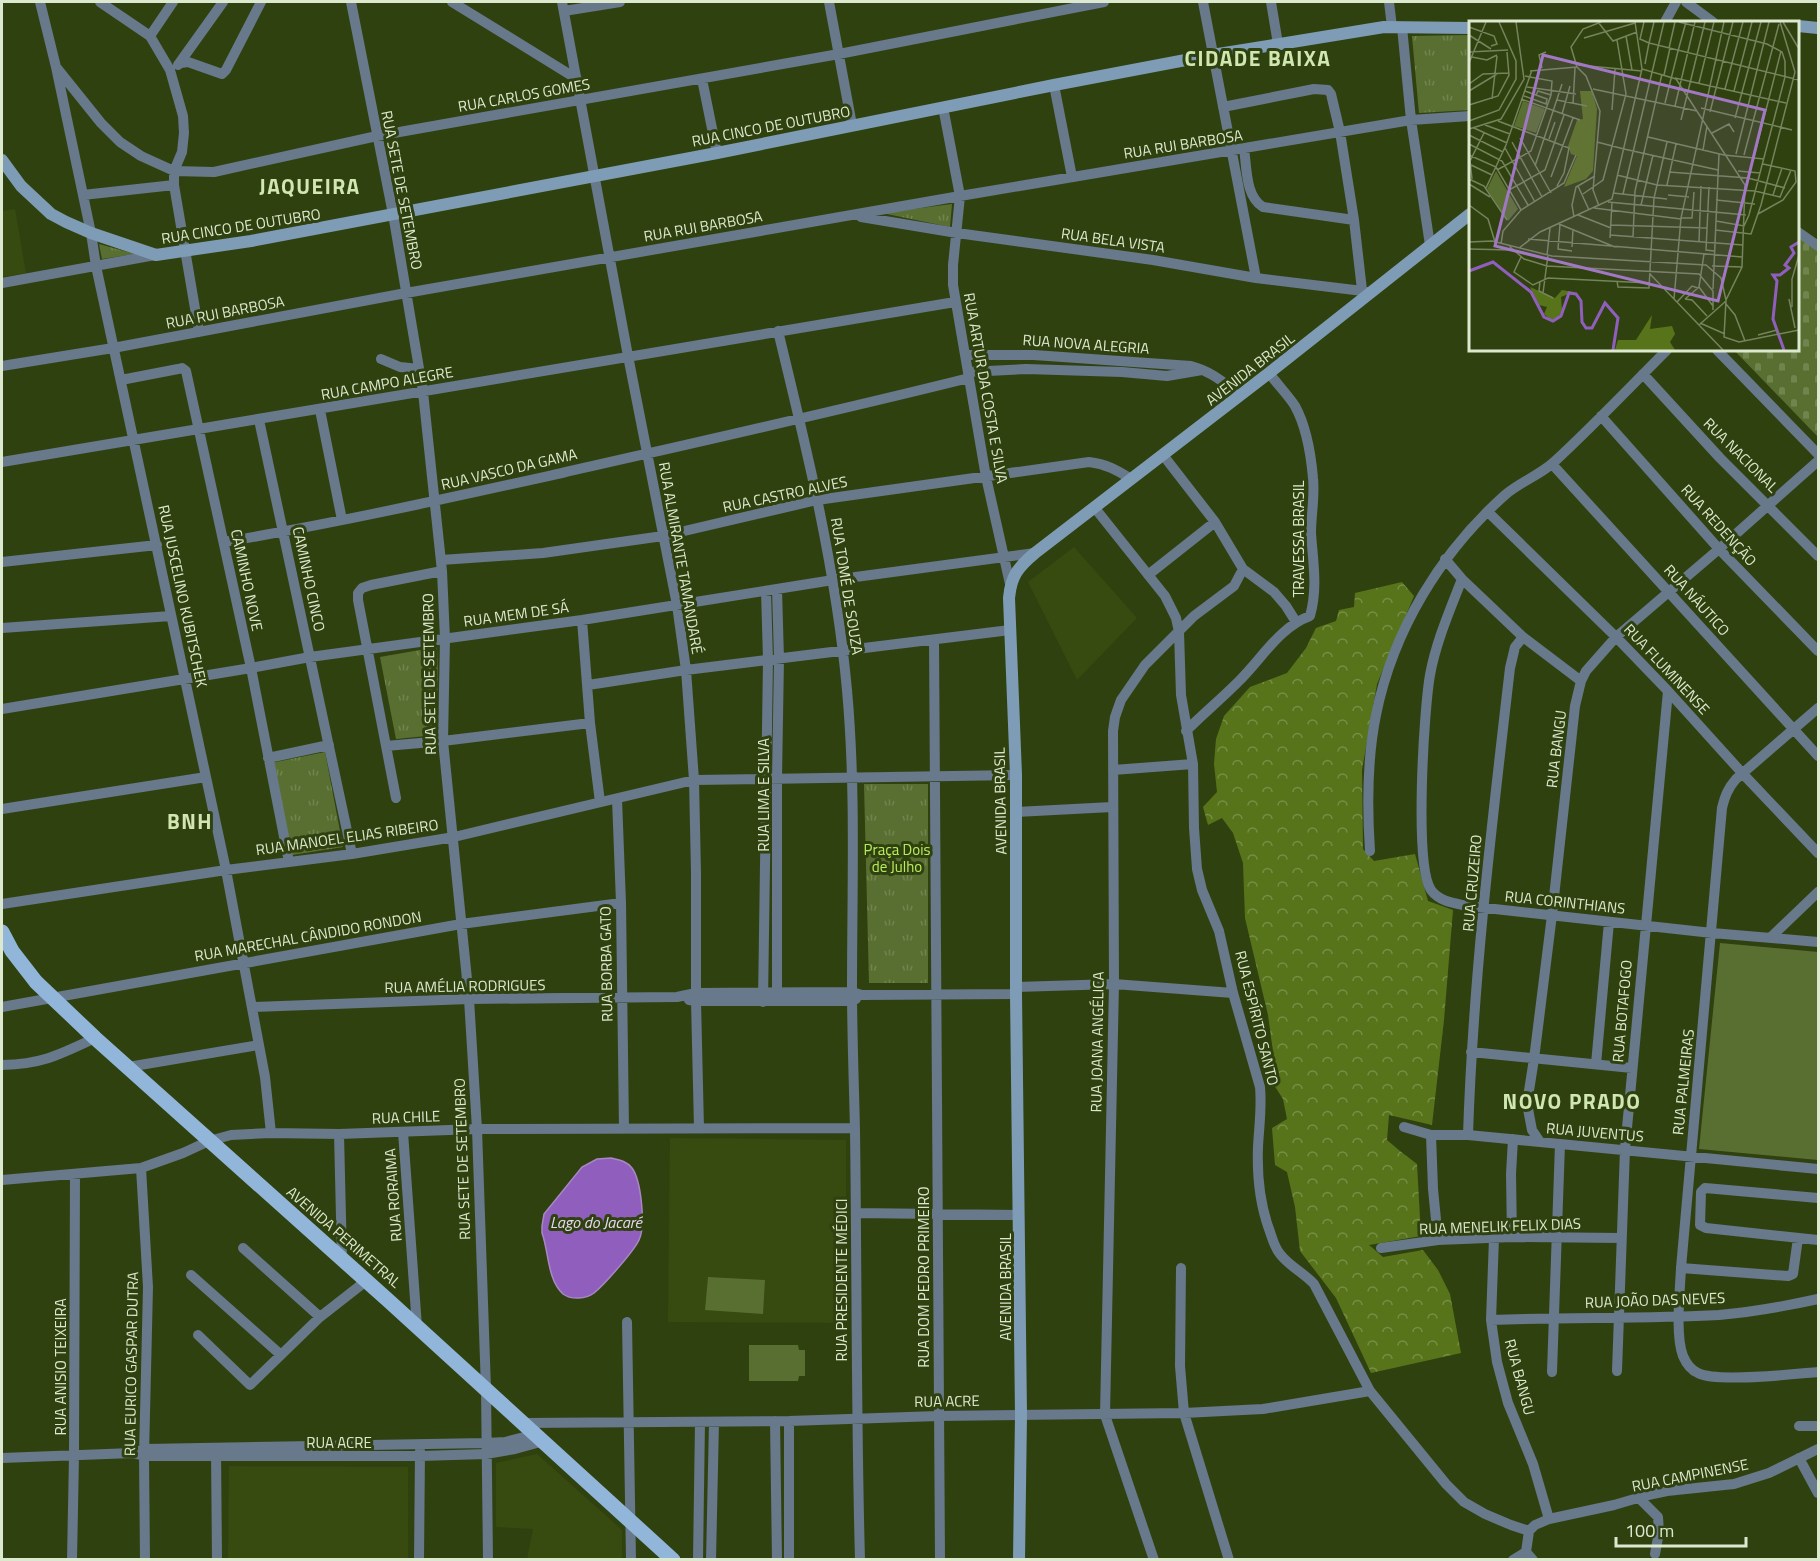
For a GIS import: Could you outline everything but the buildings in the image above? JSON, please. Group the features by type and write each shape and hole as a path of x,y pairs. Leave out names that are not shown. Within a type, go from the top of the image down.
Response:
{"main road":[{"name":"AVENIDA PERIMETRAL","path":"2,932 24,968 53,999 673,1560"}],"street":[{"name":"RUA CARLOS GOMES","path":"40,2 56,67 101,123 120,142 157,165 174,171 214,172 377,136 839,54 1104,2"},
{"path":"100,2 150,36 170,70 183,116 184,133 182,152 174,171 174,185 199,332"},
{"path":"150,36 173,2"},
{"path":"170,70 181,63 222,2"},
{"path":"181,63 188,62 222,74 261,2"},
{"name":"RUA SETE DE SETEMBRO","path":"351,2 393,214 423,392 442,565 445,639 443,741 469,999 477,1129 486,1389 488,1560"},
{"path":"452,2 577,79"},
{"path":"563,6 620,2"},
{"path":"829,2 852,125"},
{"path":"1203,2 1256,278"},
{"path":"1271,2 1278,44"},
{"path":"1389,2 1397,27 1430,245"},
{"path":"1666,21 1676,2"},
{"path":"1686,2 1712,21"},
{"name":"RUA ALMIRANTE TAMANDARÉ","path":"563,6 676,605 686,670 694,780 699,1128"},
{"path":"1799,26 1818,28"},
{"name":"RUA CINCO DE OUTUBRO","path":"2,283 156,255 251,241 717,153 1054,85 1278,44 1365,29 1469,28"},
{"name":"RUA JUSCELINO KUBITSCHEK","path":"56,67 113,348 226,870 265,1077 271,1134"},
{"path":"702,78 717,153"},
{"path":"1054,85 1072,177"},
{"path":"1223,107 1314,89 1328,90 1333,99 1340,132 1366,291"},
{"name":"RUA ARTUR DA COSTA E SILVA","path":"942,108 960,196 952,265 955,302 986,477 1010,584"},
{"name":"RUA RUI BARBOSA","path":"2,366 960,196 1411,120 1469,116"},
{"path":"1244,149 1250,191 1257,203 1263,207 1354,220"},
{"name":"RUA CINCO DE OUTUBRO","path":"2,160 21,186 51,214 91,233 156,255"},
{"path":"83,195 174,185"},
{"name":"RUA BELA VISTA","path":"852,215 957,233 1153,260 1256,278 1366,291"},
{"name":"AVENIDA BRASIL","path":"1019,1560 1021,1415 1016,775 1010,584 1016,572 1035,553 1269,373 1366,291 1469,215"},
{"path":"1799,233 1818,246"},
{"name":"RUA CAMPO ALEGRE","path":"2,462 955,302"},
{"name":"RUA TOMÉ DE SOUZA","path":"778,331 833,580 848,691 853,778"},
{"path":"1370,851 1368,801 1370,758 1376,716 1382,688 1393,657 1413,613 1445,559 1488,512 1507,493 1552,464 1666,351"},
{"path":"1718,351 1818,454"},
{"name":"RUA NOVA ALEGRIA","path":"964,355 1034,355 1191,366 1205,370 1240,395"},
{"path":"381,359 400,367 419,369"},
{"name":"CAMINHO NOVE","path":"121,380 182,368 186,371 224,542 289,862"},
{"name":"RUA NOVA ALEGRIA","path":"799,420 968,375 1048,370 1167,376 1205,370"},
{"name":"TRAVESSA BRASIL","path":"1186,731 1238,682 1280,636 1296,622 1310,616 1313,604 1315,569 1311,532 1313,478 1302,424 1294,406 1269,373"},
{"name":"RUA NACIONAL","path":"1643,374 1720,458 1818,556"},
{"path":"320,410 342,520"},
{"name":"RUA REDENÇÃO","path":"1601,416 1719,549 1818,651"},
{"name":"CAMINHO CINCO","path":"259,420 352,854"},
{"name":"RUA VASCO DA GAMA","path":"224,542 435,501 799,420"},
{"path":"1163,455 1215,522 1243,569 1274,592 1296,622"},
{"name":"RUA BANGU","path":"1539,1142 1532,1130 1528,1097 1552,915 1575,706 1581,681 1586,671 1616,637 1818,461"},
{"name":"RUA CASTRO ALVES","path":"368,649 358,600 358,593 362,588 442,565 663,536 817,500 1089,462 1101,463 1114,468 1131,479"},
{"name":"RUA NÁUTICO","path":"1552,464 1818,756"},
{"name":"RUA ESPÍRITO SANTO","path":"1094,507 1165,596 1172,608 1179,632 1179,671 1186,731 1193,764 1197,869 1202,890 1219,931 1233,993 1260,1087 1258,1150 1260,1182 1265,1218 1270,1234 1279,1253 1306,1276 1321,1295 1370,1392 1446,1484 1464,1502 1501,1521 1529,1531"},
{"name":"RUA FLUMINENSE","path":"1488,512 1616,637 1818,854"},
{"path":"1148,576 1215,522"},
{"path":"2,562 157,545"},
{"name":"RUA MEM DE SÁ","path":"2,709 310,657 582,620 833,580 1035,553"},
{"path":"1445,559 1462,579 1523,637 1581,681"},
{"name":"RUA JOANA ANGÉLICA","path":"1154,1560 1106,1415 1114,984 1112,807 1115,717 1121,700 1145,665 1194,616 1234,586 1243,569"},
{"name":"RUA CORINTHIANS","path":"1462,579 1436,652 1428,695 1421,809 1426,879 1438,897 1449,902 1485,908 1712,933 1818,942"},
{"name":"RUA LIMA E SILVA","path":"763,997 772,778 774,659 771,590"},
{"path":"2,628 171,616"},
{"path":"582,620 590,723 600,802"},
{"path":"588,685 686,670 1010,630"},
{"name":"RUA CRUZEIRO","path":"1468,1135 1471,1052 1510,668 1515,647 1523,637"},
{"path":"934,640 935,995"},
{"path":"368,649 396,798"},
{"name":"RUA BOTAFOGO","path":"1617,1371 1625,1149 1668,691"},
{"name":"RUA PALMEIRAS","path":"1818,708 1729,787 1722,808 1690,1156 1681,1268 1680,1316 1680,1338 1684,1359 1700,1374 1714,1377 1818,1372"},
{"path":"386,746 590,723"},
{"path":"268,758 329,745"},
{"path":"1113,770 1193,764"},
{"path":"1016,775 853,778 856,996 935,995 1114,984 1233,993"},
{"path":"2,809 206,777"},
{"name":"RUA LIMA E SILVA","path":"772,778 777,997"},
{"name":"RUA MANOEL ELIAS RIBEIRO","path":"2,904 226,870 352,854 454,837 694,780 853,778"},
{"name":"RUA BORBA GATO","path":"617,799 624,1128"},
{"path":"1016,812 1112,807"},
{"path":"1771,937 1818,892"},
{"name":"RUA MARECHAL CÂNDIDO RONDON","path":"2,1007 461,924 621,903"},
{"path":"1596,1064 1609,922"},
{"name":"RUA DOM PEDRO PRIMEIRO","path":"935,995 940,1560"},
{"name":"RUA AMÉLIA RODRIGUES","path":"253,1007 469,999 856,996"},
{"name":"RUA PRESIDENTE MÉDICI","path":"856,996 856,1419 860,1560"},
{"path":"2,1065 41,1061 95,1038"},
{"path":"128,1067 259,1045"},
{"path":"1471,1052 1632,1068"},
{"name":"RUA JUVENTUS","path":"1404,1127 1431,1135 1468,1135 1560,1143 1818,1169"},
{"name":"RUA CHILE","path":"2,1180 141,1168 209,1141 231,1135 477,1129 855,1128"},
{"name":"RUA RORAIMA","path":"404,1132 417,1327"},
{"path":"339,1134 342,1259"},
{"path":"1431,1135 1438,1240"},
{"path":"1512,1237 1513,1139"},
{"path":"1552,1372 1560,1143"},
{"name":"RUA EURICO GASPAR DUTRA","path":"141,1168 148,1287 145,1560"},
{"name":"RUA ANISIO TEIXEIRA","path":"72,1560 75,1175"},
{"path":"1818,1198 1706,1188 1701,1192 1699,1220 1702,1227 1818,1240"},
{"path":"856,1212 1019,1215"},
{"name":"RUA MENELIK FELIX DIAS","path":"1381,1248 1438,1240 1512,1237 1621,1238"},
{"name":"RUA BANGU","path":"1494,1238 1491,1320 1497,1362 1508,1403 1533,1464 1549,1519"},
{"path":"1681,1268 1788,1276 1793,1274 1798,1238"},
{"path":"243,1248 320,1317"},
{"path":"1181,1268 1180,1366 1184,1413 1229,1560"},
{"path":"191,1275 281,1355"},
{"path":"198,1335 250,1385 320,1317 366,1281"},
{"name":"RUA JOÃO DAS NEVES","path":"1491,1320 1720,1314 1772,1309 1818,1299"},
{"path":"627,1322 632,1560"},
{"name":"RUA ACRE","path":"524,1423 789,1421 938,1416 1184,1413 1263,1409 1370,1392"},
{"path":"775,1421 777,1560"},
{"path":"789,1421 789,1560"},
{"path":"698,1560 700,1422"},
{"path":"711,1560 714,1422"},
{"path":"1799,1426 1818,1426"},
{"name":"RUA ACRE","path":"2,1458 133,1453 420,1456 486,1449 505,1442 540,1438"},
{"path":"419,1560 420,1445"},
{"name":"RUA ACRE","path":"217,1453 420,1445 486,1449"},
{"name":"RUA CAMPINENSE","path":"1529,1531 1535,1525 1549,1519 1667,1491 1734,1484 1769,1473 1818,1449"},
{"path":"217,1453 217,1560"},
{"path":"1799,1458 1818,1493"},
{"path":"1639,1498 1658,1517 1659,1532 1655,1554"},
{"path":"776,1531 788,1531"},
{"path":"1513,1560 1530,1556 1529,1531"}],"shaded area":[{"path":"15,209 26,273 2,277 2,211"},
{"path":"1074,547 1137,618 1077,680 1028,582"},
{"path":"670,1138 846,1140 846,1323 668,1322"},
{"path":"537,1454 622,1530 622,1559 527,1559 533,1529 496,1527 496,1463"},
{"path":"229,1466 408,1467 408,1559 228,1559"}],"green space":[{"path":"1469,35 1469,110 1419,113 1412,36"},
{"path":"952,204 950,227 882,213"},
{"path":"1799,235 1818,250 1818,437 1735,351 1799,351"},
{"path":"99,244 135,254 102,259"},
{"path":"1402,582 1414,596 1377,684 1362,770 1363,849 1374,861 1415,854 1428,901 1453,910 1432,1125 1389,1115 1387,1140 1417,1164 1421,1236 1369,1245 1383,1257 1423,1250 1438,1270 1450,1294 1461,1353 1371,1373 1336,1298 1300,1251 1295,1207 1287,1172 1275,1165 1272,1128 1287,1119 1283,1099 1274,1085 1274,1059 1268,1015 1245,918 1243,863 1233,833 1222,818 1208,825 1203,807 1217,792 1214,764 1216,739 1224,716 1250,687 1287,673 1306,648 1316,628 1336,621 1339,610 1354,607 1355,593"},
{"path":"437,647 436,735 396,739 380,657"},
{"path":"325,752 343,847 292,855 271,763"},
{"name":"Praça Dois de Julho","path":"864,784 928,784 928,983 869,983"},
{"path":"1720,943 1818,952 1818,1160 1699,1149"},
{"path":"708,1277 765,1280 763,1314 705,1310"},
{"path":"749,1345 798,1345 799,1350 805,1350 805,1376 799,1376 798,1381 749,1381"}],"water":[{"name":"Lago do Jacaré","path":"611,1158 628,1164 638,1182 642,1203 639,1240 599,1289 587,1297 570,1297 558,1288 551,1273 542,1233 544,1214 582,1167 597,1159"}],"district":[{"name":"CIDADE BAIXA","path":"1258,58"},
{"name":"JAQUEIRA","path":"310,186"},
{"name":"BNH","path":"190,821"},
{"name":"NOVO PRADO","path":"1572,1101"}]}
